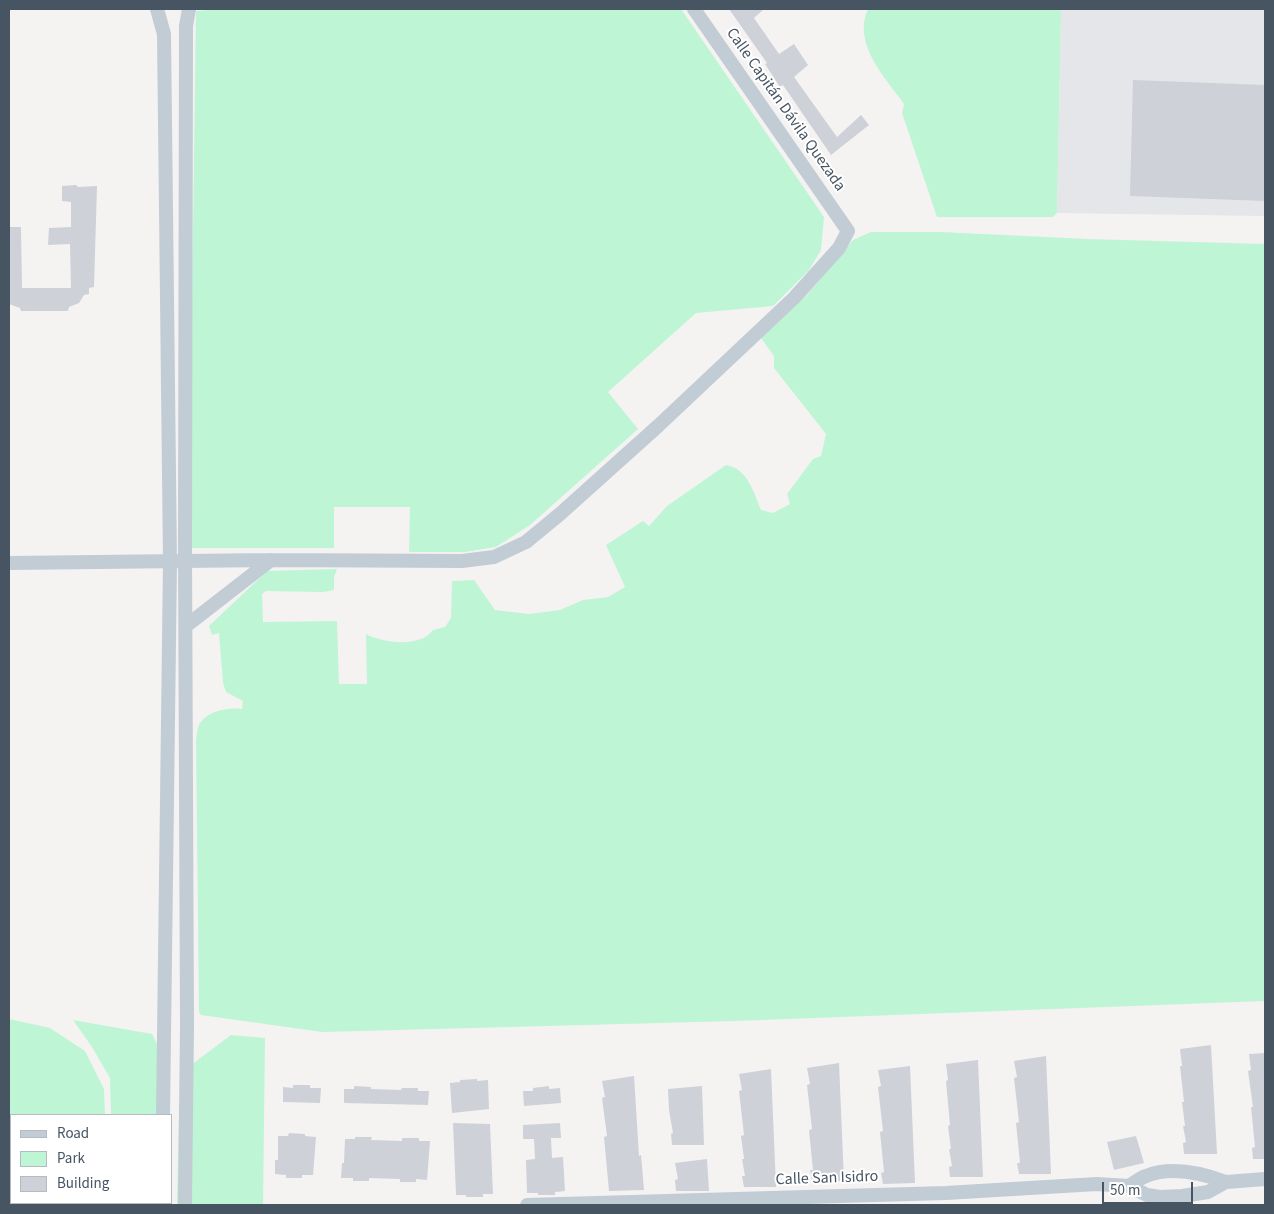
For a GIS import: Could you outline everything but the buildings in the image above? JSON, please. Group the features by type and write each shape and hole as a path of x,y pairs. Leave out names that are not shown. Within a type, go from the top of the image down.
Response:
{"street":[{"path":"157,9 164,34 170,562 163,1114"},
{"path":"185,1205 187,1026 185,561 186,26 189,9"},
{"name":"Calle Capitán Dávila Quezada","path":"271,560 462,562 494,557 526,542 658,426 794,298 839,248 848,231 694,9"},
{"path":"9,562 271,560"},
{"path":"186,626 271,560"},
{"name":"Calle San Isidro","path":"1129,1186 1146,1176 1159,1173 1202,1174 1226,1182 1265,1179"},
{"name":"Calle San Isidro","path":"527,1205 616,1204 946,1193 1097,1184 1129,1186 1147,1195 1175,1197 1208,1192 1226,1182"}],"shaded area":[{"path":"1061,9 1265,9 1265,216 1057,213"}],"green space":[{"path":"220,9 681,9 824,217 821,250 809,270 773,306 696,313 608,392 638,429 530,525 496,547 465,552 409,552 410,507 334,507 334,548 185,548 191,378 196,11"},
{"path":"868,9 1061,9 1057,213 1053,217 937,217 902,113 904,104 880,71 867,47 864,35 864,22"},
{"path":"871,232 941,232 1087,239 1265,244 1265,1001 735,1021 322,1032 201,1015 199,1012 196,740 198,728 202,720 212,713 224,709 242,709 243,701 226,692 223,683 219,633 212,635 209,626 267,571 337,569 334,577 334,590 323,592 266,591 262,594 263,622 337,621 339,684 367,684 366,634 382,640 411,642 427,636 433,630 445,627 451,618 452,581 474,580 495,610 529,614 560,610 583,600 608,597 625,587 606,545 643,521 649,526 667,506 726,465 740,471 745,476 761,510 773,513 790,504 787,494 813,459 821,456 826,434 774,368 774,356 761,338 807,295 853,240"},
{"path":"9,1019 50,1028 85,1051 104,1089 105,1114 10,1114 10,1204 107,1205 9,1205"},
{"path":"73,1020 152,1034 160,1050 157,1114 111,1114 110,1078"},
{"path":"231,1035 265,1038 263,1205 177,1205 179,1108 183,1071"}]}
